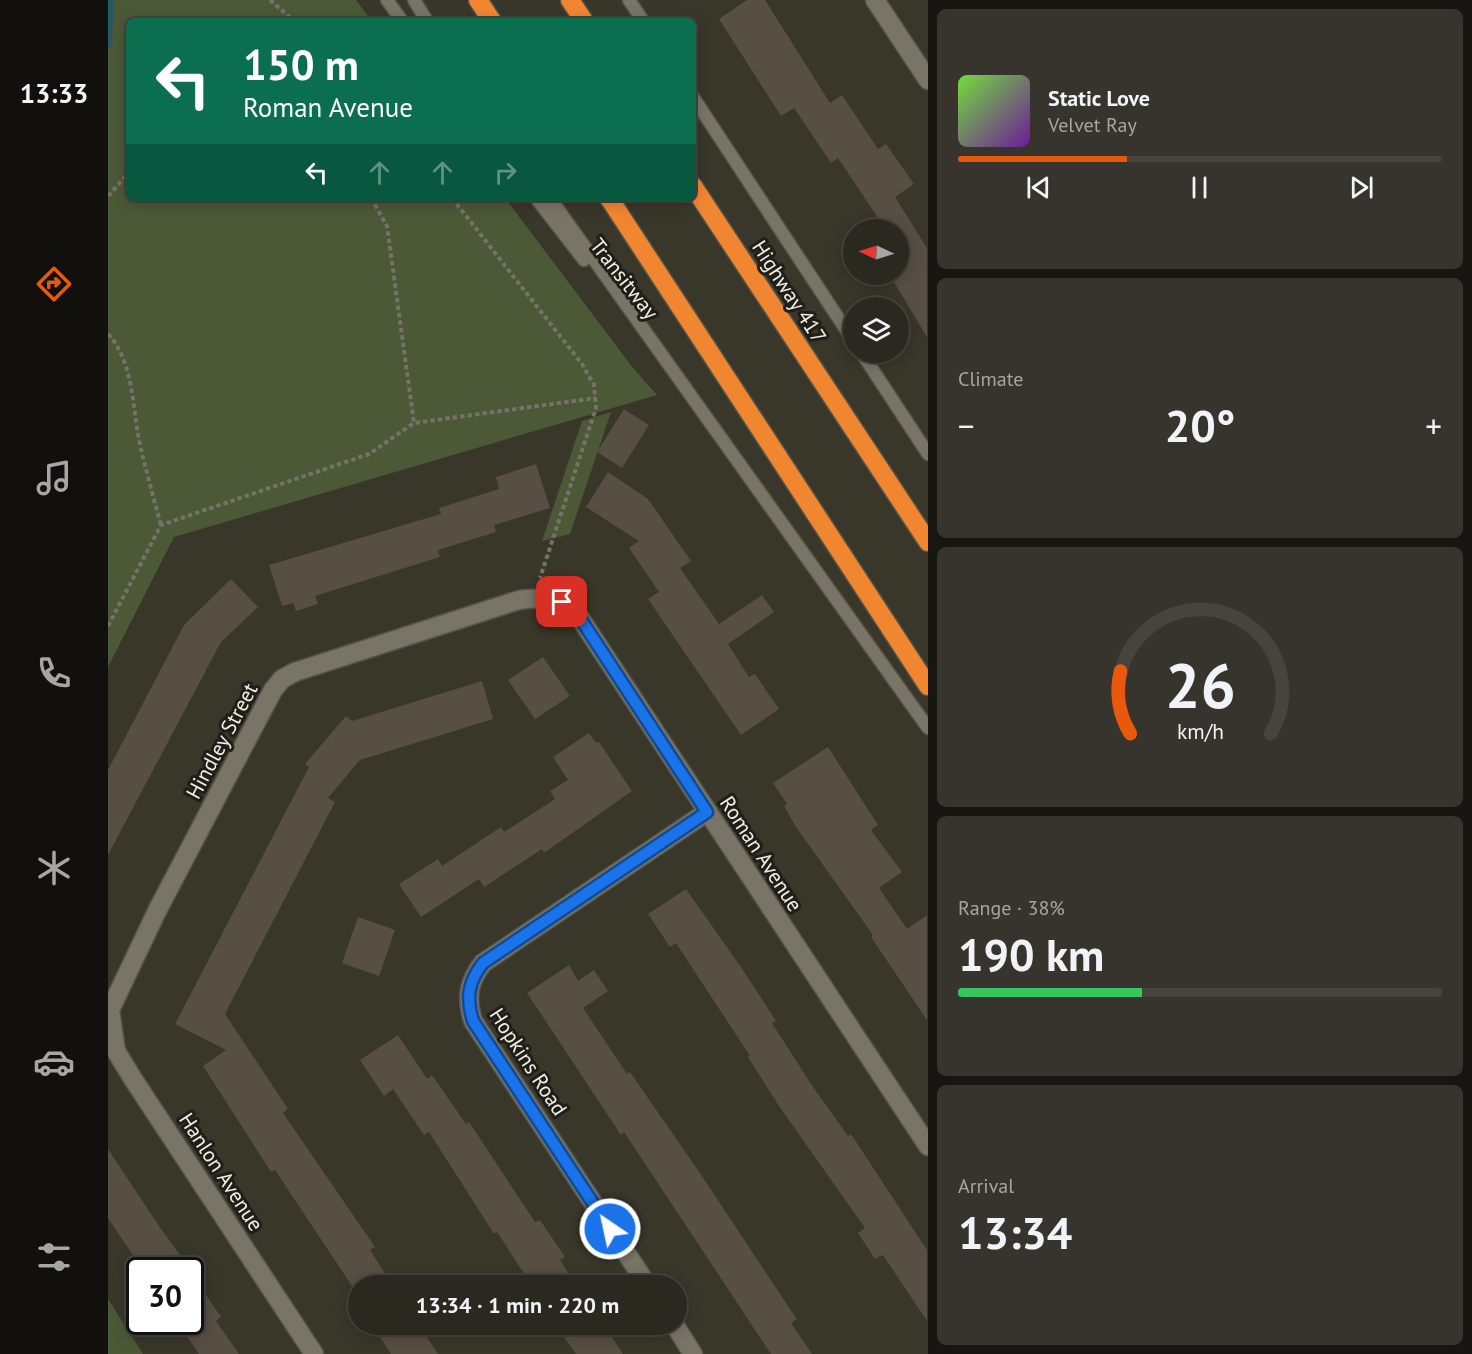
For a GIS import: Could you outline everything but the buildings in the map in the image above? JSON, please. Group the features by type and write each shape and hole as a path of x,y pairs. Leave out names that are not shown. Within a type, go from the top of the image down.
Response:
{"highway":[{"path":"478,0 490,18"},
{"path":"570,0 582,18"},
{"name":"Highway 417","path":"696,191 927,542"},
{"path":"611,201 927,686"}],"street":[{"path":"875,0 927,80"},
{"name":"Roman Avenue","path":"540,598 562,602 576,612 927,1146"},
{"name":"Hindley Street","path":"109,1009 157,911 273,690 282,679 295,672 519,600 540,598"},
{"name":"Hopkins Road","path":"641,1275 473,1021 468,1005 468,990 473,975 483,963 707,812"},
{"name":"Hanlon Avenue","path":"109,1009 116,1051 314,1354"},
{"path":"681,1335 693,1354"}],"lane":[{"path":"387,0 400,18"},
{"path":"414,0 425,18"},
{"path":"629,0 641,18"},
{"path":"696,102 843,325"},
{"name":"Transitway","path":"538,201 681,384"},
{"path":"552,201 927,728"},
{"path":"868,363 927,454"}],"path":[{"path":"270,0 291,18"},
{"path":"108,196 126,176"},
{"path":"373,201 387,226 414,423"},
{"path":"454,201 576,356 594,386 596,398 590,426 540,598"},
{"path":"108,334 116,343 129,378 140,447 161,525 108,626"},
{"path":"161,525 369,454 414,423 596,398"}],"green space":[{"path":"108,0 356,0 370,18 126,18 126,201 507,201 633,368 657,395 174,537 108,667"},
{"path":"611,412 570,534 542,541 582,421"},
{"path":"108,1299 126,1327 126,1335 131,1335 143,1354 108,1354"}],"waterway":[{"path":"108,43 110,0"}],"route":[{"path":"562,602 576,612 707,812 483,963 473,975 468,990 468,1005 473,1021 610,1229"}]}
